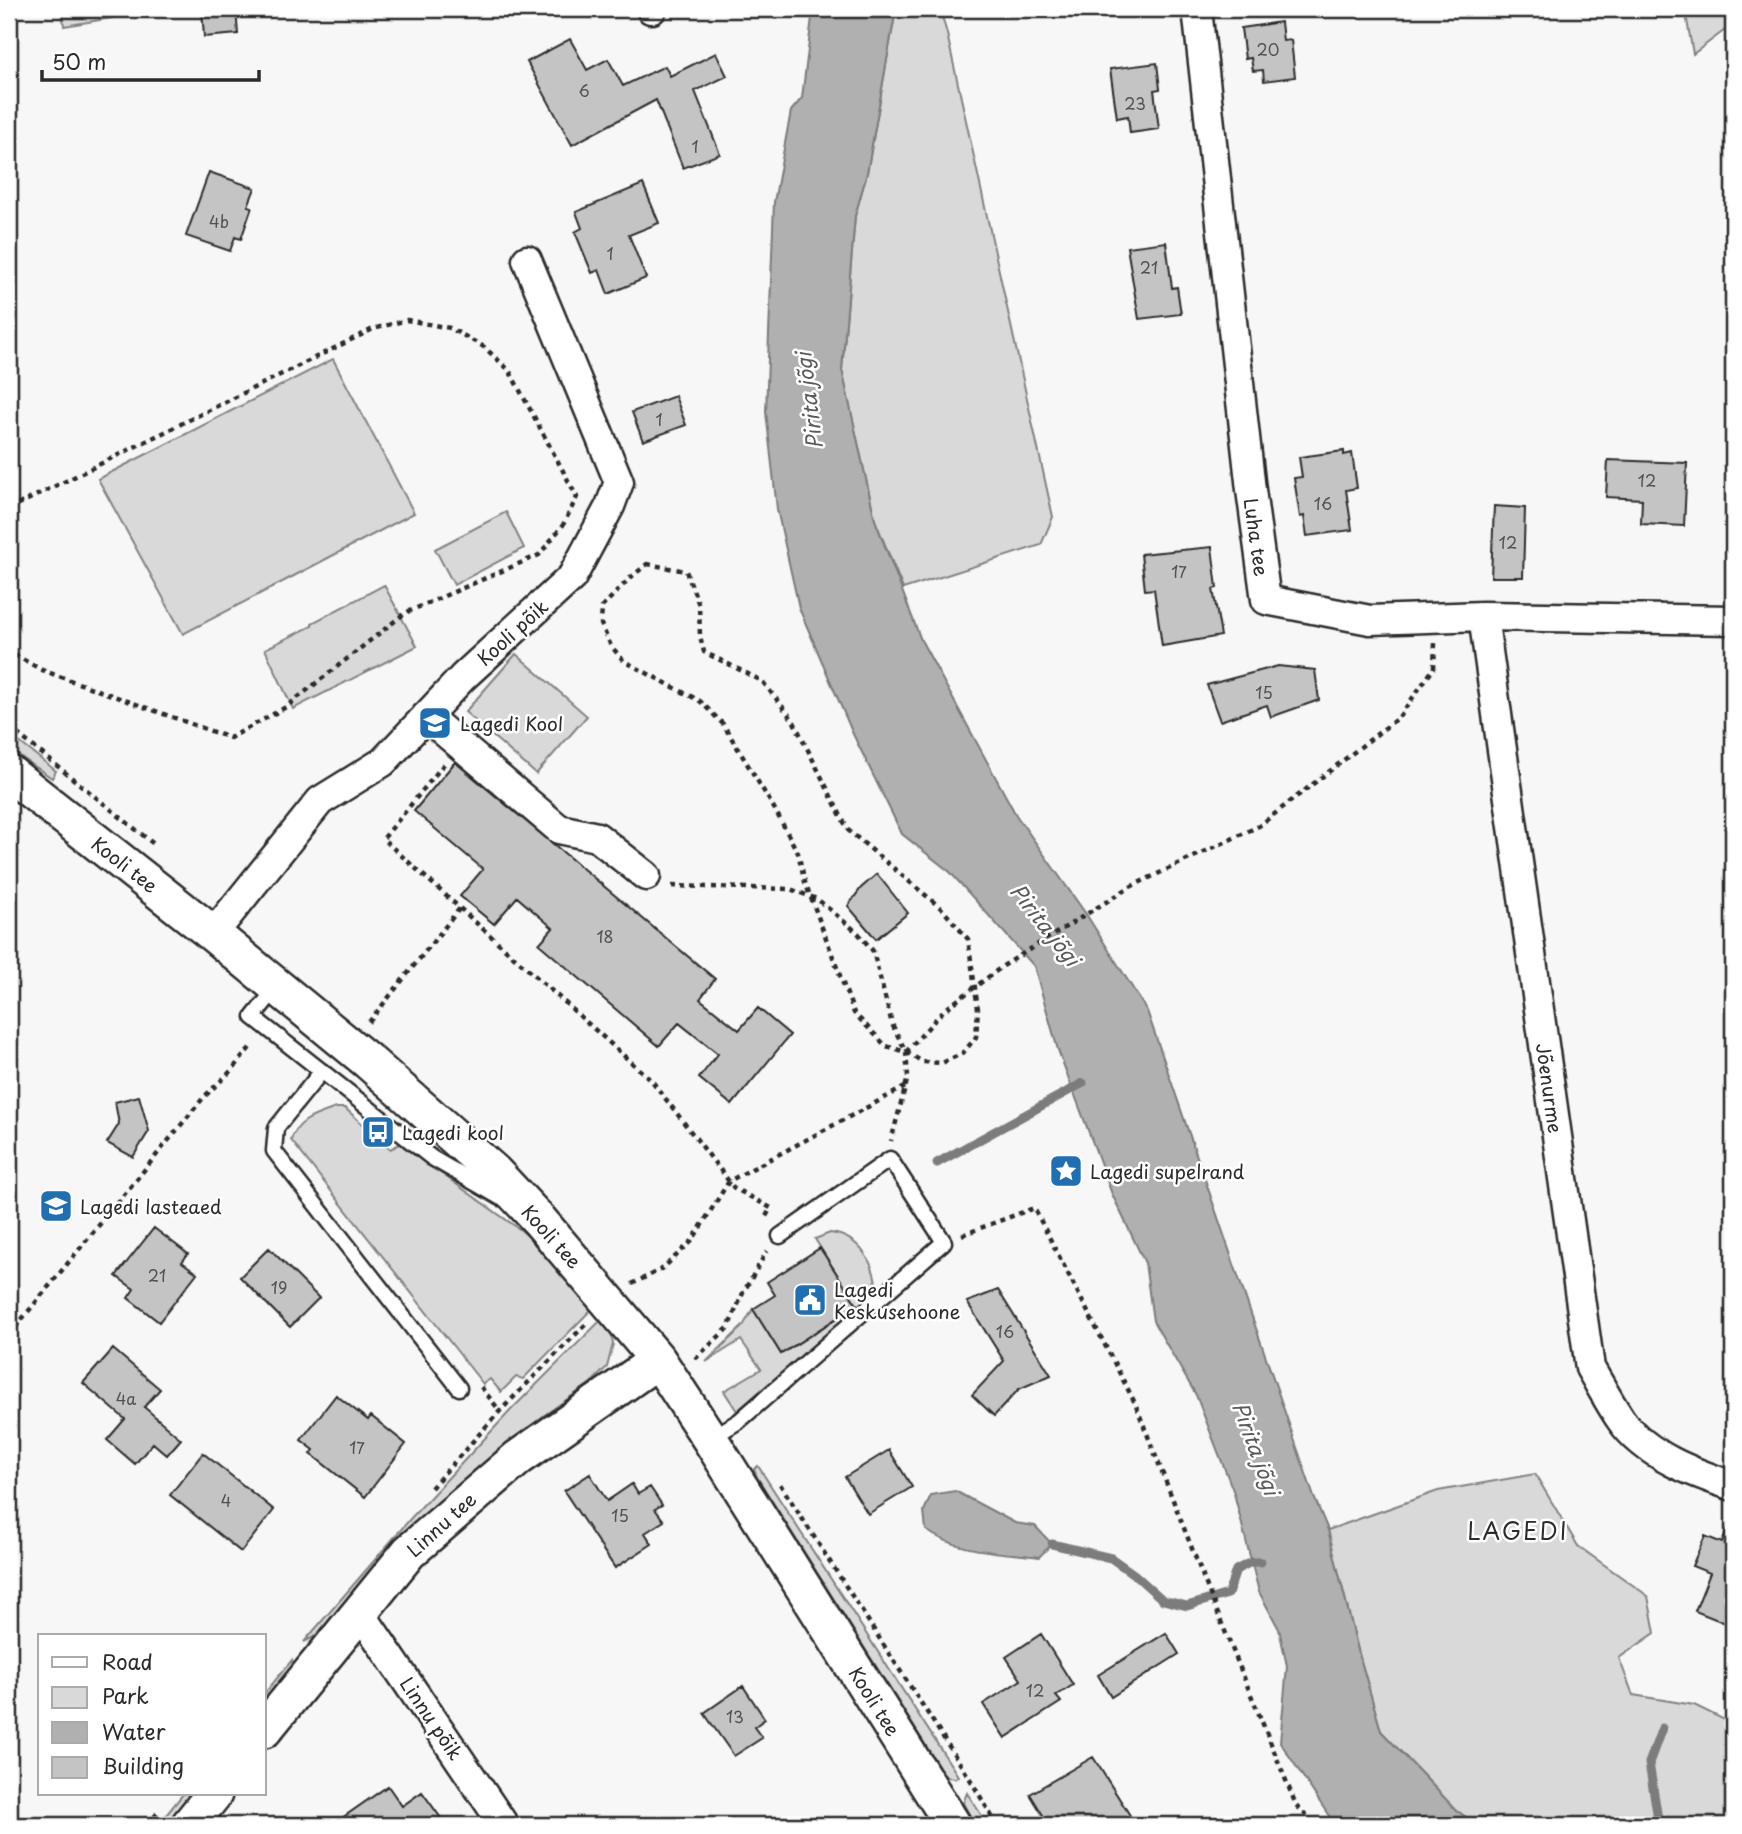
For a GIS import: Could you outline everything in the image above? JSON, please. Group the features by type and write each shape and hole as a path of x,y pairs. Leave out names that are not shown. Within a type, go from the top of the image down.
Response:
{"street":[{"name":"Luha tee","path":"1197,9 1251,490 1266,600 1370,620 1483,616 1733,620"},
{"name":"Kooli põik","path":"213,934 320,801 383,762 463,677 572,577 610,506 619,482 527,260"},
{"name":"Jõenurme","path":"1483,616 1590,1368 1623,1423 1657,1454 1696,1474 1733,1486"},
{"path":"426,716 559,829 597,837 646,876"},
{"name":"Kooli tee","path":"9,773 278,986 369,1062 494,1172 539,1220 658,1360 953,1825"},
{"name":"Linnu tee","path":"266,1727 409,1552 499,1474 658,1360"},
{"name":"Linnu põik","path":"359,1611 505,1825"},
{"path":"190,1825 212,1796"}],"lane":[{"path":"278,986 253,1017 432,1158 539,1220"},
{"path":"322,1071 276,1128 274,1151 459,1388"},
{"path":"710,1439 739,1421 944,1242 890,1159 778,1238"}],"path":[{"path":"9,509 373,329 407,320 450,328 484,347 509,370 577,497 563,525 539,555 405,613 286,707 230,738 42,670 9,652"},
{"path":"647,564 686,571 699,605 700,636 704,652 762,681 793,720 848,830 932,900 968,939 975,987 978,1009 976,1037 963,1053 942,1063 922,1062 906,1052 886,1046 854,1013 798,853 723,724 700,701 624,661 611,646 600,624 602,607 647,564"},
{"path":"906,1052 943,1011 1003,966 1130,887 1259,826 1399,717 1434,668 1436,618"},
{"path":"460,744 383,839 652,1081 734,1188 771,1208 763,1223 778,1238 743,1293 728,1328 695,1360"},
{"path":"646,876 670,886 790,889 812,897 858,933 873,951 892,1024 906,1052 908,1077 894,1124 890,1159"},
{"path":"366,1025 460,908"},
{"path":"9,1335 204,1097 231,1071 266,1027"},
{"path":"630,1284 662,1269 692,1241 729,1181 905,1087"},
{"path":"944,1242 1034,1208 1135,1403 1296,1805 1316,1825"}],"green space":[{"path":"62,9 111,9 112,18 64,26"},
{"path":"896,9 940,9 1053,517 1041,545 903,589 875,520 842,370 855,216 867,173"},
{"path":"1685,9 1733,9 1733,24 1693,54"},
{"path":"333,359 414,513 183,634 98,479"},
{"path":"506,512 524,548 454,585 435,549"},
{"path":"384,585 417,646 293,709 265,649"},
{"path":"516,654 587,716 536,774 465,712"},
{"path":"9,734 56,771 52,778 9,749"},
{"path":"336,1108 345,1108 368,1129 363,1134 376,1147 381,1142 390,1149 400,1144 522,1231 542,1249 591,1310 523,1379 516,1377 501,1392 490,1379 483,1384 291,1140 303,1122"},
{"path":"830,1233 850,1240 864,1253 870,1262 877,1293 737,1411 724,1391 761,1369 741,1340 706,1362 743,1326 753,1309 781,1354 857,1306 815,1239"},
{"path":"603,1318 611,1331 613,1344 607,1367 592,1382 543,1416 467,1479 322,1633 304,1642 411,1518 512,1409"},
{"path":"758,1466 958,1776 955,1778 947,1777 940,1768 757,1477 754,1469"},
{"path":"1535,1474 1578,1546 1648,1596 1655,1633 1619,1658 1633,1695 1694,1705 1733,1724 1732,1825 1477,1825 1456,1810 1381,1731 1328,1530 1438,1491"},
{"path":"292,1660 293,1670 266,1703 266,1692"},
{"path":"967,1793 988,1825 975,1825 963,1803"},
{"path":"181,1796 191,1796 167,1825 158,1825"}],"water":[{"name":"Pirita jõgi","path":"813,9 896,9 867,173 855,216 842,370 875,520 921,640 1016,815 1086,914 1147,1011 1314,1497 1328,1530 1381,1731 1456,1810 1477,1825 1335,1825 1280,1742 1287,1666 1279,1629 1259,1592 1234,1493 1196,1395 1153,1321 1145,1263 1112,1194 1058,1050 1034,966 950,872 902,834 853,734 799,608 777,509 766,412 774,202 791,111 802,98"},
{"path":"955,1491 1015,1523 1035,1526 1052,1544 1039,1557 981,1550 939,1538 926,1530 924,1511 931,1495"}],"building":[{"path":"202,9 236,9 238,34 204,37"},
{"path":"1281,22 1283,41 1291,40 1295,77 1264,81 1263,70 1253,71 1251,58 1245,59 1241,28"},
{"path":"570,39 587,70 608,59 623,86 665,66 670,76 716,53 727,76 695,91 720,154 683,168 656,100 572,145 527,62"},
{"path":"1157,63 1160,89 1154,90 1159,129 1130,133 1128,116 1117,118 1110,69"},
{"path":"209,172 255,188 248,206 252,207 241,239 235,237 230,251 186,236"},
{"path":"643,184 659,223 629,235 646,278 608,294 599,270 592,273 575,232 582,228 576,212"},
{"path":"1166,242 1172,288 1177,287 1181,314 1139,319 1127,247"},
{"path":"675,396 686,425 643,441 632,412"},
{"path":"1344,451 1344,455 1352,453 1357,488 1346,490 1352,530 1307,536 1304,516 1300,517 1294,478 1302,477 1299,457"},
{"path":"1608,460 1687,463 1684,526 1641,524 1642,499 1606,497"},
{"path":"1494,506 1525,508 1523,577 1491,577"},
{"path":"1212,547 1217,588 1213,589 1221,636 1162,646 1154,589 1145,590 1141,554"},
{"path":"1278,666 1315,670 1319,700 1271,717 1267,705 1220,721 1207,685"},
{"path":"455,762 715,979 700,999 739,1030 758,1008 790,1035 732,1105 699,1078 718,1054 679,1023 659,1046 539,944 553,928 517,897 494,924 460,896 483,869 414,811"},
{"path":"877,874 908,913 876,939 848,906 861,888"},
{"path":"139,1096 149,1131 133,1157 107,1143 119,1124 115,1102"},
{"path":"154,1228 188,1254 182,1262 197,1273 159,1322 128,1298 134,1289 116,1276"},
{"path":"269,1248 319,1298 290,1327 240,1277"},
{"name":"Lagedi Keskusehoone","path":"820,1248 857,1305 781,1354 753,1309 775,1295 767,1282"},
{"path":"998,1290 1051,1375 1019,1389 994,1416 972,1395 1004,1361 967,1302"},
{"path":"113,1349 160,1389 144,1407 181,1439 167,1455 153,1443 135,1464 107,1440 125,1419 83,1383"},
{"path":"336,1395 368,1420 371,1416 406,1444 365,1497 311,1454 314,1450 301,1440"},
{"path":"889,1450 912,1487 868,1514 845,1477"},
{"path":"203,1453 274,1510 241,1552 170,1495"},
{"path":"590,1474 607,1501 632,1484 638,1494 650,1487 662,1505 655,1509 664,1521 645,1533 652,1544 615,1568 564,1491"},
{"path":"1732,1517 1733,1626 1695,1611 1710,1573 1692,1566 1705,1536 1722,1543"},
{"path":"1166,1633 1179,1654 1111,1697 1098,1675"},
{"path":"1041,1634 1073,1685 1056,1696 1061,1702 1005,1738 983,1704 1021,1680 1006,1657"},
{"path":"743,1686 765,1719 754,1727 762,1738 734,1756 704,1713"},
{"path":"1093,1757 1136,1825 1049,1825 1030,1794"},
{"path":"388,1786 402,1806 422,1792 446,1825 332,1825"}],"waterway":[{"path":"937,1163 1083,1083"},
{"path":"1052,1544 1111,1558 1163,1600 1187,1606 1228,1594 1236,1570 1251,1562 1261,1562"},
{"path":"1659,1825 1649,1763 1662,1728"}],"place":[{"name":"Lagedi Kool","path":"435,723"},
{"name":"Lagedi kool","path":"378,1132"},
{"name":"Lagedi supelrand","path":"1066,1171"},
{"name":"Lagedi lasteaed","path":"56,1206"},
{"name":"Lagedi Keskusehoone","path":"810,1300"}],"district":[{"name":"LAGEDI","path":"1518,1530"}]}
